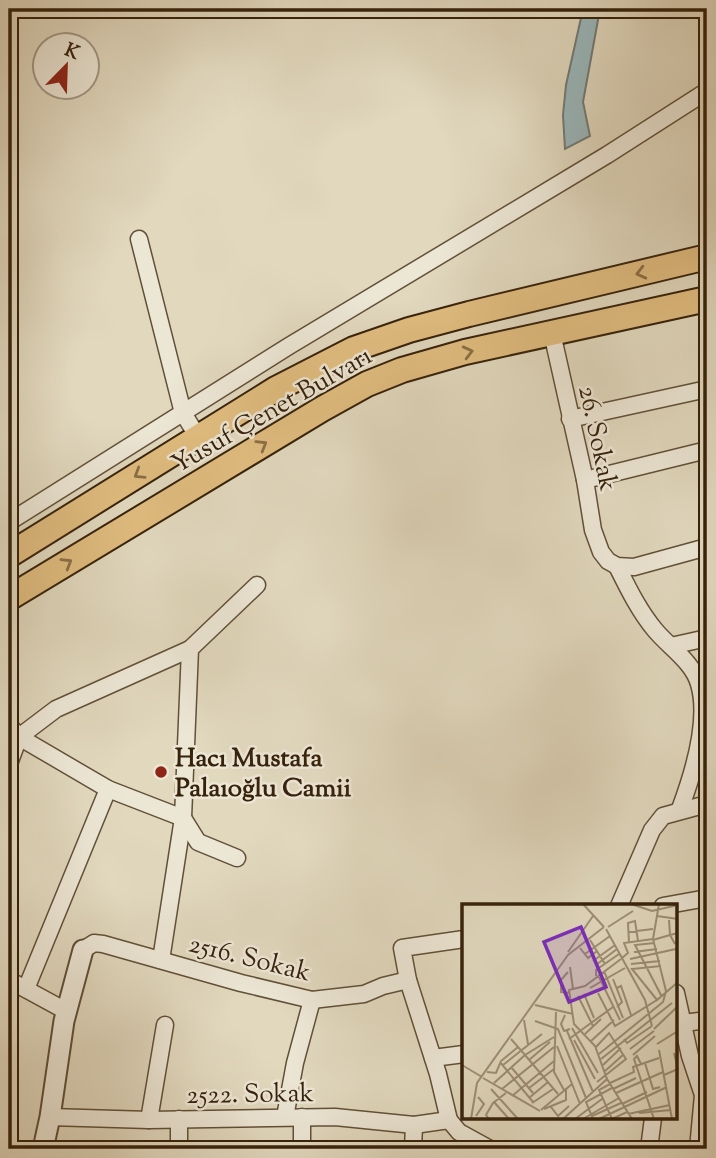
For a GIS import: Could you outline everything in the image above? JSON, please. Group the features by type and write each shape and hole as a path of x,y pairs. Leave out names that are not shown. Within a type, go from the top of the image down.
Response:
{"highway":[{"name":"Yusuf Çenet Bulvarı","path":"9,555 198,437 333,358 378,340 470,314 707,257"},
{"name":"Yusuf Çenet Bulvarı","path":"9,598 367,384 402,370 465,352 707,299"}],"street":[{"path":"9,522 707,91"},
{"path":"139,239 183,413 198,437"},
{"name":"26. Sokak","path":"552,333 585,480 593,530 601,552 608,561 617,566"},
{"path":"570,419 707,389"},
{"path":"585,480 707,450"},
{"path":"617,566 634,567 707,547"},
{"path":"617,566 638,607 656,631 686,662 699,682 704,726 680,809"},
{"path":"14,731 56,709 190,649 257,585"},
{"path":"671,646 707,638"},
{"path":"161,960 183,818 190,649"},
{"path":"9,764 14,731"},
{"path":"14,731 108,789 183,818 198,842 237,858"},
{"path":"26,989 108,789"},
{"path":"620,904 652,830 663,816 680,809 707,804"},
{"path":"674,904 707,898"},
{"path":"462,939 402,948 408,980 449,1120 459,1132 490,1149"},
{"name":"2516. Sokak","path":"83,950 94,943 103,944 312,1000 364,994 408,980"},
{"path":"43,1149 66,1011 83,950"},
{"path":"9,980 66,1011"},
{"path":"285,1117 292,1073 312,1000"},
{"path":"698,1149 705,1092 680,1023 707,1020"},
{"path":"149,1119 165,1025"},
{"path":"433,1058 462,1054"},
{"name":"2522. Sokak","path":"50,1117 335,1117 414,1125 449,1120"},
{"path":"302,1117 302,1149"},
{"path":"179,1119 179,1149"},
{"path":"649,1149 653,1120"},
{"path":"413,1149 414,1125"}],"water":[{"path":"583,9 600,9 583,102 590,136 565,149 563,115 566,85"}],"place":[{"name":"Hacı Mustafa Palaıoğlu Camii","path":"161,772"}]}
